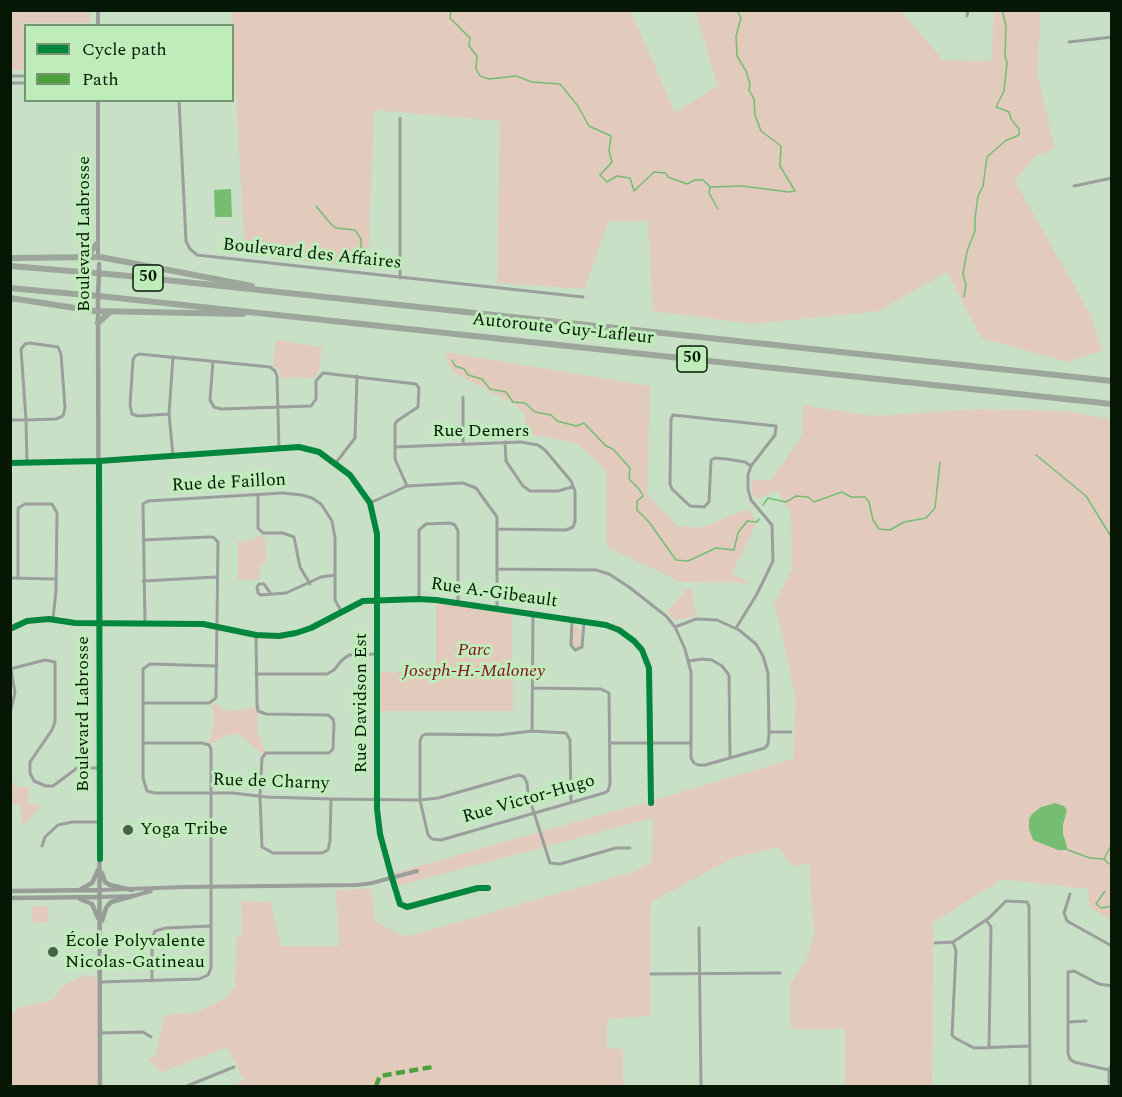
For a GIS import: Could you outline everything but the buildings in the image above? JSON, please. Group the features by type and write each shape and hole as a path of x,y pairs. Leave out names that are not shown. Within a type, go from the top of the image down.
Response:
{"highway":[{"path":"86,257 97,244"},
{"path":"10,258 86,257 285,293"},
{"name":"Autoroute Guy-Lafleur","path":"10,266 79,271 1112,381"},
{"name":"Autoroute Guy-Lafleur","path":"10,288 1112,404"},
{"path":"10,298 98,307 110,312 274,314"},
{"path":"98,323 110,312"}],"main road":[{"name":"Boulevard Labrosse","path":"99,260 100,1086"},
{"path":"70,891 86,888 92,883 98,873 100,859"},
{"path":"100,859 105,882 132,893"},
{"path":"10,891 100,891"},
{"path":"100,929 108,905 132,893"},
{"path":"10,898 100,897"},
{"path":"66,898 82,899 92,904 97,913 100,929"}],"street":[{"path":"967,16 968,10"},
{"path":"1069,42 1112,37"},
{"name":"Boulevard Labrosse","path":"98,102 97,244 99,260"},
{"name":"Boulevard des Affaires","path":"178,102 186,239 191,251 202,257 583,297"},
{"path":"400,118 400,278"},
{"path":"1074,186 1112,178"},
{"path":"10,420 26,420 56,419 62,418 65,414 61,354 58,347 30,343 25,344 21,349 26,420 27,462"},
{"path":"169,414 138,416 132,414 130,396 135,356 138,354 273,369 277,376 279,448"},
{"path":"173,357 169,414 173,456"},
{"path":"213,361 210,397 214,407 278,408 313,405 316,399 316,381 323,373 416,384 419,388 418,407 395,424 396,462 407,486"},
{"path":"335,464 355,438 357,376"},
{"path":"463,397 463,444"},
{"path":"736,628 757,594 773,561 772,525 751,500 748,475 751,466 775,435 776,426 673,415 671,419 670,484 672,489 690,506 704,507 709,502 711,460 727,459 745,462 751,466"},
{"path":"497,530 566,530 572,529 575,521 573,487 558,491 530,491 523,486 506,461 505,442"},
{"name":"Rue Demers","path":"395,447 530,443 545,450 571,481 573,487"},
{"name":"Rue Davidson Est","path":"10,463 99,461 279,448 309,448 354,479 370,503 377,534 377,800 380,834 400,904 407,907 478,888 488,888"},
{"path":"370,503 407,486 463,483 473,486 497,517 497,609"},
{"name":"Rue de Faillon","path":"145,623 142,507 146,502 258,495 294,493 309,496 321,504 329,514 334,529 335,600 342,611"},
{"path":"258,495 258,528 263,533 283,533 292,536 300,567 310,584"},
{"path":"18,578 18,508 22,505 52,504 56,510 56,579 52,619"},
{"path":"419,599 419,530 426,524 450,523 455,525 458,531 458,603"},
{"path":"142,540 213,537 218,542 217,696 212,702 143,703"},
{"path":"497,569 600,571 617,579 651,602 675,627 689,662 692,761 698,765 705,765 765,748 770,732 768,673 766,663 756,644 736,628 717,620 704,618 691,620 675,627"},
{"path":"271,594 264,584 259,584 257,587 259,594 271,594 286,593 321,578 335,575"},
{"path":"143,581 216,577"},
{"path":"10,578 56,579"},
{"name":"Rue A.-Gibeault","path":"10,629 27,621 52,619 75,623 218,626 256,635 279,636 296,633 317,625 363,601 419,599 606,625 629,636 642,650 650,674 651,802"},
{"path":"532,731 533,615"},
{"path":"572,620 571,645 575,650 582,647 584,622"},
{"path":"256,635 256,704 260,712 328,715 333,719 334,724 334,746 329,753 264,755 260,762 261,845 267,852 273,854 322,853 328,850 331,799"},
{"path":"256,674 327,674 349,656 377,654"},
{"path":"689,662 702,659 712,660 722,666 729,675 730,757"},
{"path":"11,669 45,660 55,662 55,722 30,762 30,773 34,781 53,786 77,768 100,768"},
{"path":"10,663 15,693 10,713"},
{"name":"Rue de Charny","path":"217,666 147,665 142,673 144,784 147,791 331,799 420,800 438,798 519,775 526,780 548,860 553,864 616,848 630,848"},
{"name":"Rue Victor-Hugo","path":"420,800 428,835 435,840 608,790 611,743 610,697 606,690 533,688"},
{"path":"420,800 420,741 424,735 499,735 532,731 561,732 569,736 571,802"},
{"path":"770,732 791,732"},
{"path":"100,982 199,979 207,976 211,968 212,794 209,746 202,743 143,743"},
{"path":"611,743 691,743"},
{"path":"42,846 45,837 58,825 72,822 100,822"},
{"path":"100,897 157,889 212,886 358,885 417,871"},
{"path":"100,891 132,893"},
{"path":"1070,894 1064,913 1067,921 1112,946"},
{"path":"935,944 953,942 986,920 1006,901 1027,902 1029,906 1030,1086"},
{"path":"986,920 991,927 989,1048"},
{"path":"152,981 152,938 155,931 166,928 211,926"},
{"path":"699,927 701,1086"},
{"path":"953,942 956,951 952,1035 974,1048 1029,1047"},
{"path":"1109,1070 1074,1062 1070,1059 1068,1053 1068,977 1070,971 1100,984 1112,986"},
{"path":"651,974 780,973"},
{"path":"1068,1022 1086,1021"},
{"path":"100,1033 143,1032 151,1037"},
{"path":"1109,1086 1109,1070 1112,1064"},
{"path":"187,1086 234,1067"}],"green space":[{"path":"10,11 90,11 90,23 23,23 24,70 11,70"},
{"path":"231,11 631,11 675,113 718,85 695,11 901,11 943,60 991,61 994,11 1041,11 1037,74 1055,149 1035,156 1015,181 1090,314 1103,350 1067,362 981,338 947,272 879,311 752,324 653,311 648,221 609,221 584,289 497,283 500,121 374,110 368,268 245,254 234,63 234,24 232,24"},
{"path":"276,340 322,347 319,371 314,378 280,379 279,370 273,365"},
{"path":"444,352 650,386 647,494 677,526 700,528 748,509 757,522 732,573 750,583 681,582 607,547 606,470 576,443 525,433 525,414 514,404 452,372"},
{"path":"803,405 873,416 976,409 1063,411 1111,419 1111,920 1089,907 1088,889 1002,879 933,923 932,1086 845,1086 845,1029 791,1029 791,983 806,959 814,934 809,864 791,866 778,847 731,859 651,902 650,1016 607,1019 607,1048 623,1049 623,1086 233,1086 244,1080 227,1047 162,1072 147,1060 155,1056 165,1015 198,1012 224,999 235,987 237,936 242,935 241,901 270,902 281,946 339,946 336,890 371,888 375,921 405,937 636,871 652,862 653,818 397,886 394,873 793,759 796,702 783,636 774,605 792,569 791,512 777,491 756,499 752,493 751,480 771,480 802,435"},
{"path":"258,536 265,537 266,561 260,567 259,580 238,580 238,541 254,540"},
{"path":"687,589 691,589 696,616 675,621 667,612"},
{"name":"Parc Joseph-H.-Maloney","path":"436,600 512,612 513,711 377,711 377,672 436,672"},
{"path":"576,625 581,630 580,645 577,647 573,644 573,629"},
{"path":"212,702 227,711 257,707 258,733 266,753 264,755 238,734 228,735 209,745 214,723"},
{"path":"10,776 16,787 29,787 28,802 41,807 22,826 20,805 11,804"},
{"path":"32,906 48,906 49,922 33,923"},
{"path":"97,976 98,1086 11,1086 11,1017 18,1008 53,1000 61,987 80,977"}],"shaded area":[{"path":"231,189 232,217 215,217 214,190"},
{"path":"1055,803 1064,806 1067,810 1063,834 1068,850 1058,850 1033,840 1029,829 1029,819 1032,814 1041,807"}],"waterway":[{"path":"451,10 450,18 470,38 469,46 477,56 476,69 480,76 489,79 516,76 532,82 560,84 578,106 589,126 611,136 609,151 612,162 600,175 607,182 617,176 630,178 634,191 654,172 666,173 668,177 687,184 695,180 703,180 710,187 709,193 718,209"},
{"path":"710,187 742,186 795,191 780,166 781,146 761,131 755,115 754,99 749,90 750,84 746,71 737,56 736,36 741,18 737,10"},
{"path":"964,297 966,285 963,274 967,251 975,231 978,196 983,186 987,157 1005,141 1019,135 1019,129 1011,119 1009,112 996,107 1004,91 1007,63 1005,56 1006,26 1002,10"},
{"path":"316,206 336,228 355,230 361,239 361,261 363,266 367,266"},
{"path":"452,360 455,366 464,369 468,375 482,379 490,389 506,392 513,402 525,403 535,412 551,415 557,421 576,426 584,423 630,468 629,479 643,496 637,501 637,510 649,522 676,560 688,561 716,548 734,550 738,533 747,521 757,522 759,519"},
{"path":"1036,455 1086,496 1112,538"},
{"path":"763,505 768,498 786,502 796,496 808,497 814,502 842,492 851,497 865,497 869,502 873,520 879,529 890,530 904,522 926,518 935,508 940,462"},
{"path":"1109,864 1104,859 1112,844"},
{"path":"1068,850 1090,858 1104,859"},
{"path":"1105,891 1096,904 1101,908 1112,906"}],"marked path":[{"path":"376,1086 380,1076 432,1067"}],"cycle path":[{"path":"10,463 99,461 299,447 319,452 350,475 370,503 377,534 377,809 380,834 400,904 407,907 478,888 488,888"},
{"path":"99,461 100,859"},
{"path":"10,629 27,621 49,619 75,623 203,624 256,635 279,636 311,628 363,601 419,599 606,625 619,630 634,641 642,650 649,668 651,803"}],"place":[{"name":"Yoga Tribe","path":"128,830"},
{"name":"École Polyvalente Nicolas-Gatineau","path":"53,952"}]}
